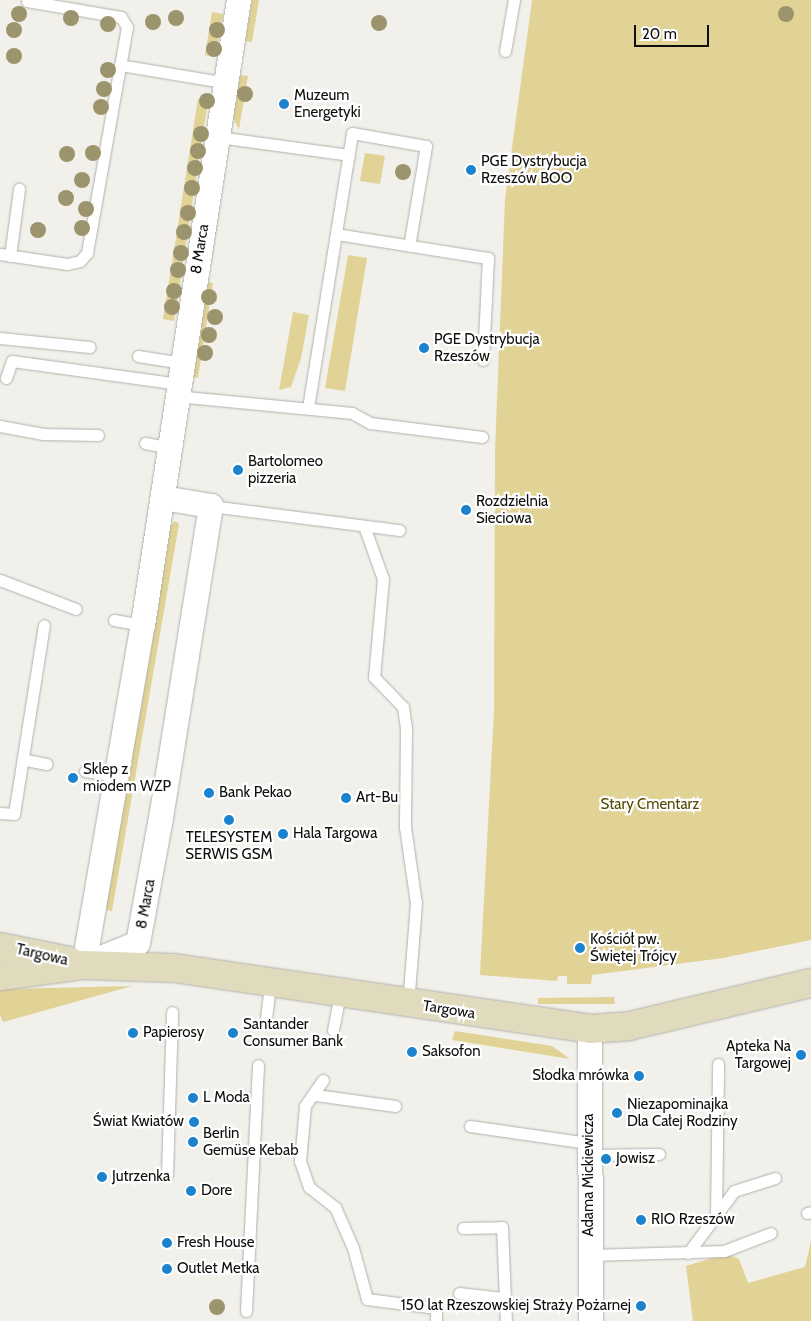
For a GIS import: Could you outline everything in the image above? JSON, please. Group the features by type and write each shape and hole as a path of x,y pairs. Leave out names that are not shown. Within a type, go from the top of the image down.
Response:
{"street":[{"name":"8 Marca","path":"84,964 143,625 239,0"},
{"path":"163,498 211,506"},
{"name":"8 Marca","path":"84,964 138,943 211,506"},
{"name":"Targowa","path":"0,947 84,964 174,968 408,1004 590,1029 629,1026 811,983"},
{"name":"Targowa","path":"0,976 84,964"},
{"name":"Adama Mickiewicza","path":"590,1029 588,1149 591,1321"}],"lane":[{"path":"506,51 514,0"},
{"path":"19,189 5,255 67,264 80,261 87,252 126,27 121,17 27,1"},
{"path":"120,65 227,84"},
{"path":"308,408 352,133 426,146 409,246"},
{"path":"218,137 349,155"},
{"path":"336,234 488,258 483,360"},
{"path":"0,338 90,347"},
{"path":"138,356 179,381"},
{"path":"6,378 12,361 179,381 308,408 352,413 370,423 482,437"},
{"path":"0,426 43,434 98,435"},
{"path":"145,444 170,448"},
{"path":"211,506 399,530"},
{"path":"364,526 383,579 374,677 403,707 406,729 405,827 416,902 408,1004"},
{"path":"0,580 76,609"},
{"path":"114,620 143,625"},
{"path":"0,813 14,814 26,760 44,625"},
{"path":"26,760 47,764"},
{"path":"85,770 118,776"},
{"path":"266,1018 270,982"},
{"path":"333,1030 340,993"},
{"path":"167,1174 172,1012"},
{"path":"716,1215 718,1064"},
{"path":"246,1310 258,1065"},
{"path":"323,1080 316,1096 305,1106 300,1161 308,1187 335,1207 353,1248 367,1299 436,1308 436,1321"},
{"path":"316,1096 395,1106"},
{"path":"470,1126 588,1149 659,1154"},
{"path":"688,1253 734,1191 775,1178"},
{"path":"462,1228 502,1227 503,1298 506,1321"},
{"path":"590,1255 724,1251 771,1233"},
{"path":"459,1293 503,1298"}],"green space":[{"path":"252,0 259,0 252,42 245,41"},
{"name":"Stary Cmentarz","path":"532,0 811,0 811,940 723,958 592,975 591,984 567,984 567,976 558,976 557,981 480,975 494,710 495,450 505,200"},
{"path":"212,12 223,14 215,57 205,55"},
{"path":"239,75 248,76 239,129 233,118"},
{"path":"198,99 208,101 174,321 163,319"},
{"path":"365,153 385,156 380,184 360,181"},
{"path":"348,255 367,258 345,391 325,388"},
{"path":"206,282 213,283 198,378 193,377"},
{"path":"293,312 309,315 301,358 291,387 279,390"},
{"path":"175,521 179,524 112,911 101,909 167,529"},
{"path":"132,986 3,1022 0,1015 0,991 5,989"},
{"path":"614,997 615,1004 538,1004 538,998"},
{"path":"455,1031 552,1046 570,1059 452,1040"},
{"path":"811,1241 811,1321 693,1321 686,1266 726,1254 739,1259 748,1283 805,1267"}],"place":[{"name":"Muzeum Energetyki","path":"284,104"},
{"name":"PGE Dystrybucja Rzeszów BOO","path":"471,170"},
{"name":"PGE Dystrybucja Rzeszów","path":"424,348"},
{"name":"Bartolomeo pizzeria","path":"238,470"},
{"name":"Rozdzielnia Sieciowa","path":"466,510"},
{"name":"Sklep z miodem WZP","path":"73,778"},
{"name":"Bank Pekao","path":"209,793"},
{"name":"Art-Bu","path":"346,798"},
{"name":"TELESYSTEM SERWIS GSM","path":"229,820"},
{"name":"Hala Targowa","path":"283,834"},
{"name":"Kościół pw. Świętej Trójcy","path":"580,948"},
{"name":"Papierosy","path":"133,1033"},
{"name":"Santander Consumer Bank","path":"233,1033"},
{"name":"Saksofon","path":"412,1052"},
{"name":"Apteka Na Targowej","path":"801,1055"},
{"name":"Słodka mrówka","path":"639,1076"},
{"name":"L Moda","path":"193,1098"},
{"name":"Niezapominajka Dla Całej Rodziny","path":"617,1113"},
{"name":"Świat Kwiatów","path":"194,1122"},
{"name":"Berlin Gemüse Kebab","path":"193,1142"},
{"name":"Jowisz","path":"606,1159"},
{"name":"Jutrzenka","path":"102,1177"},
{"name":"Dore","path":"191,1191"},
{"name":"RIO Rzeszów","path":"641,1220"},
{"name":"Fresh House","path":"167,1243"},
{"name":"Outlet Metka","path":"167,1269"},
{"name":"150 lat Rzeszowskiej Straży Pożarnej","path":"641,1306"}]}
